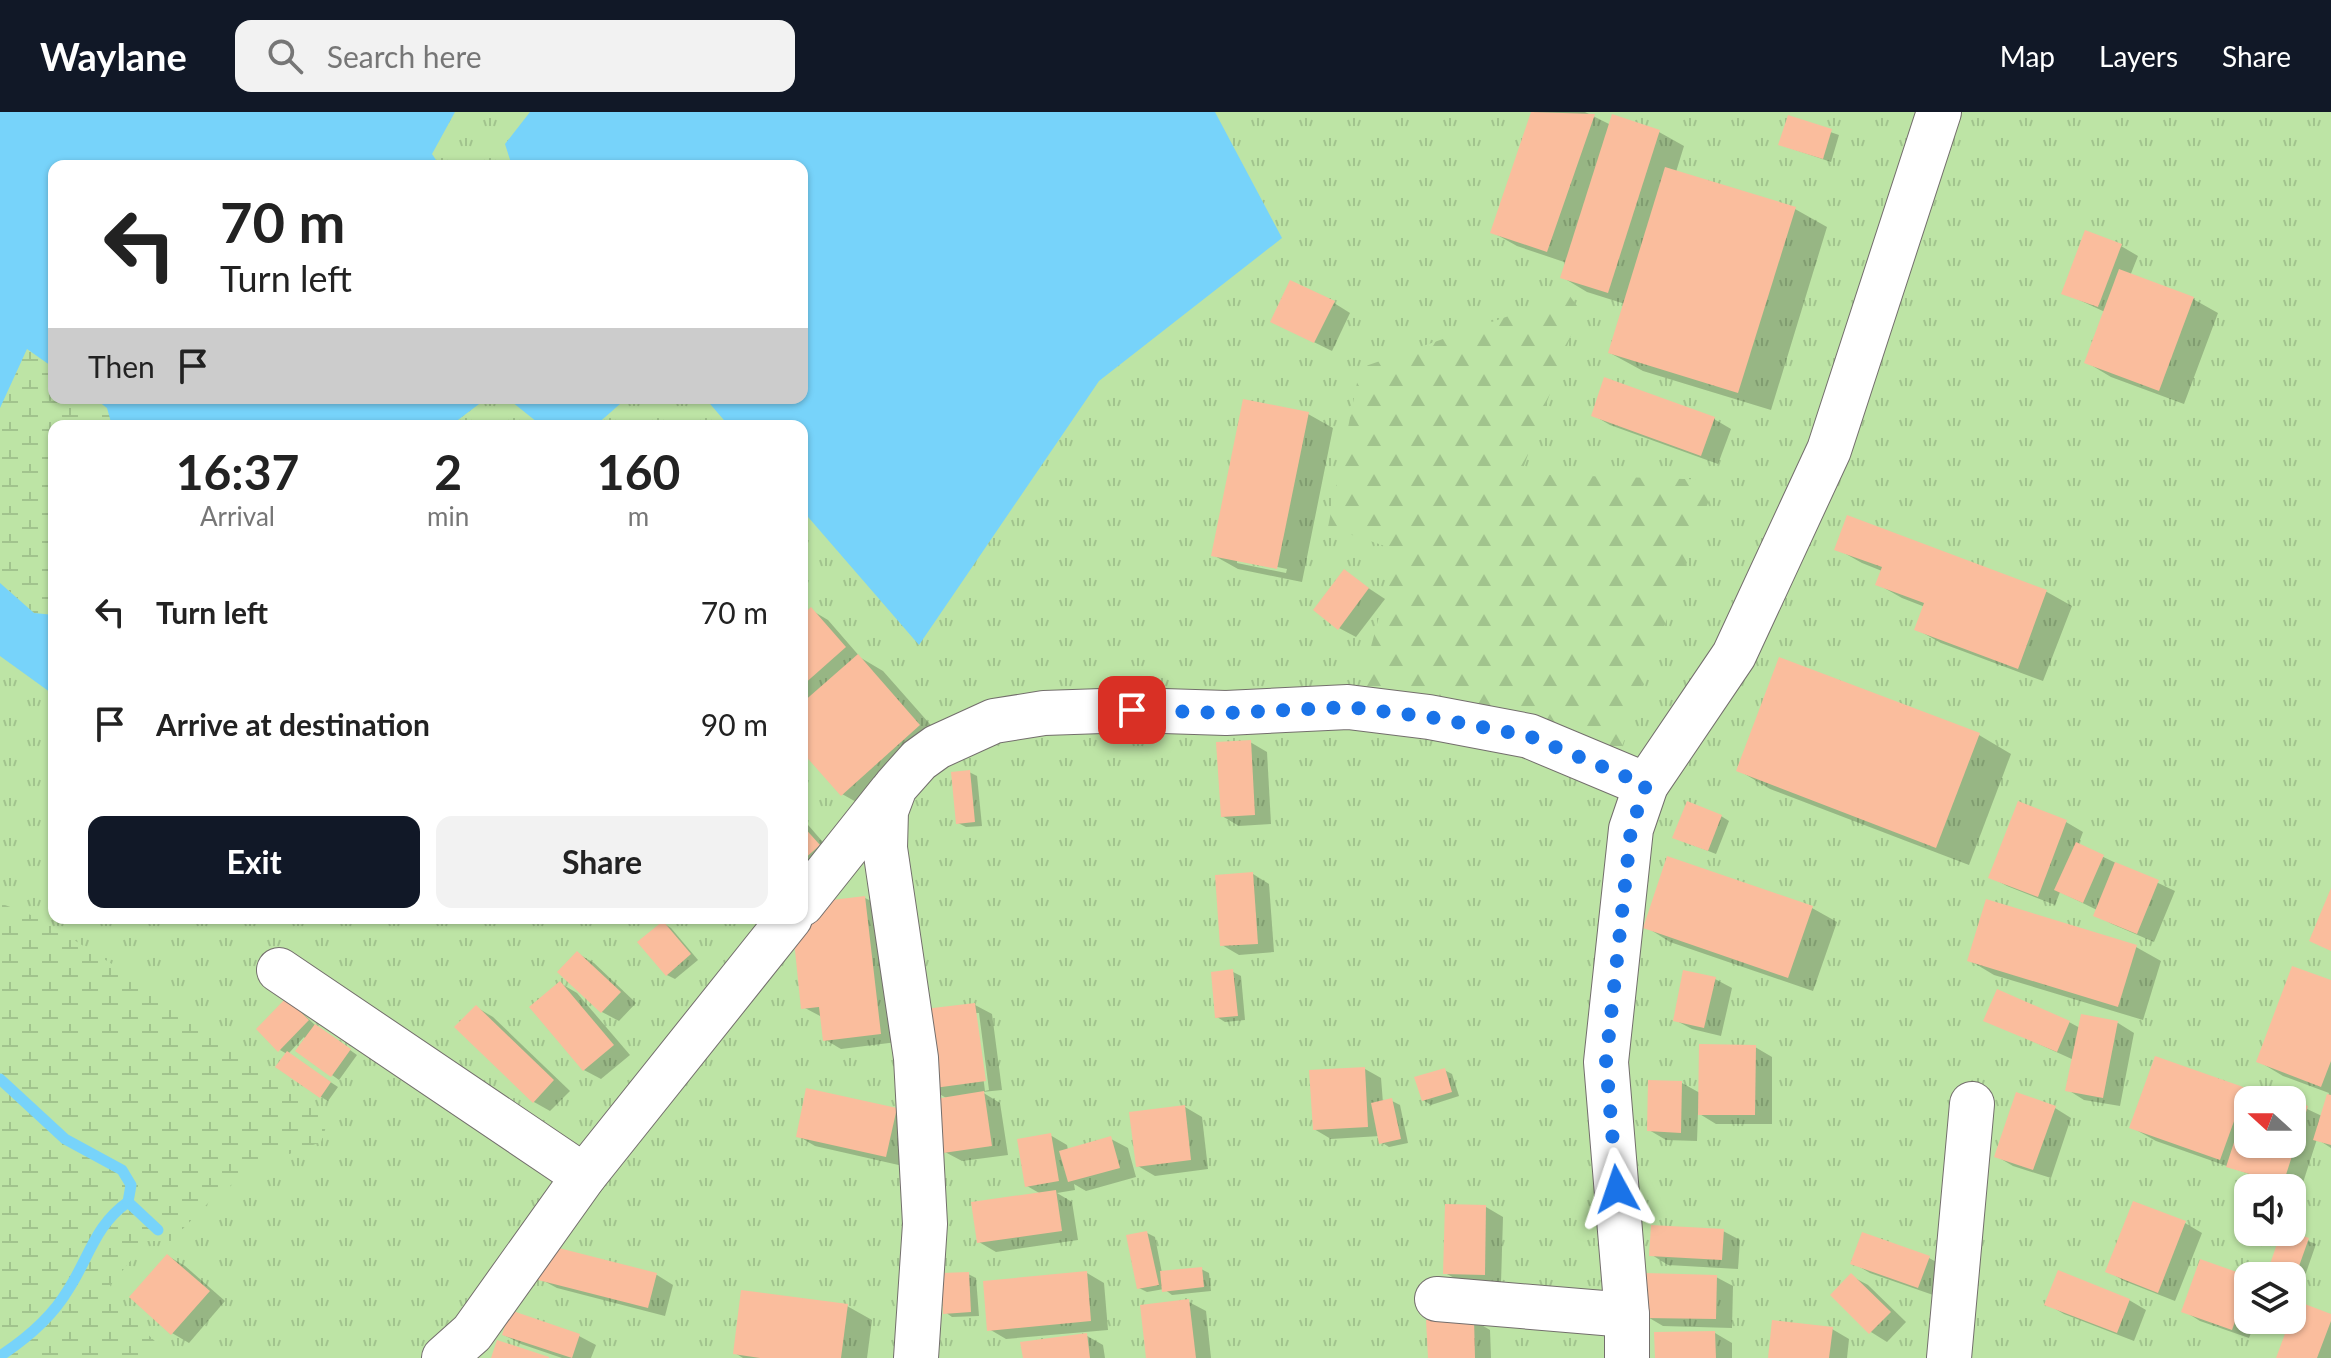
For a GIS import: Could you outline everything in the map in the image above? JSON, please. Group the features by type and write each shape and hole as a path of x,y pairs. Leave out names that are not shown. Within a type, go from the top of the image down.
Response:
{"street":[{"path":"1627,1358 1627,1315 1606,1062 1631,829 1646,785 1734,655 1829,450 1939,112"},
{"path":"808,896 919,760 937,747 994,721 1044,713 1132,710 1226,713 1348,707 1429,717 1529,736 1646,785"},
{"path":"895,787 886,811 885,848 916,1058 925,1224 916,1358"},
{"path":"444,1358 472,1333 584,1176 785,924"},
{"path":"279,970 584,1176"},
{"path":"1949,1358 1972,1104"},
{"path":"1437,1299 1627,1315"}],"green space":[{"path":"0,112 2331,112 2331,1358 0,1358"},
{"path":"29,112 455,112 432,154 436,160 48,160 48,404 479,404 458,420 48,420 48,614 34,613 0,583 0,127"},
{"path":"1569,295 1580,310 1521,474 1716,480 1614,769 1355,706 1397,550 1328,527 1360,368"},
{"path":"0,903 41,919 189,1013 329,1118 321,1142 255,1167 210,1201 171,1241 147,1241 104,1293 158,1344 147,1358 0,1358"}],"water":[{"path":"0,112 455,112 432,154 436,160 48,160 48,364 27,349 0,408"},
{"path":"530,112 1215,112 1282,238 1099,381 919,645 808,517 808,420 724,420 710,404 808,404 808,160 510,160 505,144"},
{"path":"102,404 479,404 458,420 110,420 107,408"},
{"path":"514,404 620,404 602,420 534,420"},
{"path":"0,583 34,613 48,614 48,691 0,656"}],"building":[{"path":"1531,112 1595,114 1547,252 1490,233"},
{"path":"1612,114 1660,130 1608,293 1560,278"},
{"path":"1788,115 1832,129 1823,159 1778,145"},
{"path":"1665,167 1796,207 1738,393 1608,353"},
{"path":"2085,230 2122,244 2098,307 2061,294"},
{"path":"2119,269 2194,297 2159,391 2084,363"},
{"path":"1290,280 1335,301 1314,343 1270,322"},
{"path":"1604,377 1715,417 1701,456 1591,416"},
{"path":"1243,399 1309,412 1277,569 1211,556"},
{"path":"1847,515 2047,590 2018,669 1914,630 1924,603 1875,585 1882,567 1834,550"},
{"path":"1344,569 1369,588 1338,630 1313,610"},
{"path":"811,607 846,647 808,681 808,610"},
{"path":"858,654 920,725 841,796 808,759 808,698"},
{"path":"1779,657 1980,733 1936,848 1736,771"},
{"path":"1251,740 1255,815 1221,817 1216,742"},
{"path":"970,770 975,822 956,824 951,772"},
{"path":"1687,801 1722,815 1708,851 1672,838"},
{"path":"2018,801 2067,820 2038,897 1988,878"},
{"path":"808,832 820,845 808,856"},
{"path":"2076,842 2104,855 2083,903 2054,890"},
{"path":"1667,856 1813,906 1788,978 1643,928"},
{"path":"2115,862 2159,880 2137,934 2093,916"},
{"path":"1253,872 1258,944 1220,946 1215,875"},
{"path":"2331,888 2331,951 2309,941"},
{"path":"865,896 881,1034 823,1041 819,1007 801,1009 793,931 810,928 808,903"},
{"path":"1986,899 2137,945 2118,1007 1967,961"},
{"path":"659,924 666,924 691,954 666,976 637,942"},
{"path":"577,951 621,992 601,1013 557,972"},
{"path":"2292,966 2331,980 2331,1061 2321,1087 2256,1062"},
{"path":"1233,969 1238,1016 1215,1018 1211,972"},
{"path":"1683,970 1716,977 1704,1028 1673,1021"},
{"path":"560,981 614,1045 583,1071 529,1007"},
{"path":"1997,989 2070,1021 2057,1052 1983,1021"},
{"path":"286,998 309,1020 278,1052 256,1029"},
{"path":"975,1003 986,1081 927,1089 916,1010"},
{"path":"476,1005 554,1080 533,1103 454,1027"},
{"path":"2081,1014 2118,1021 2103,1098 2065,1091"},
{"path":"315,1024 351,1049 331,1077 295,1051"},
{"path":"1699,1044 1756,1045 1755,1115 1698,1115"},
{"path":"287,1051 331,1082 320,1098 275,1067"},
{"path":"2155,1056 2240,1086 2234,1086 2234,1121 2220,1160 2129,1128"},
{"path":"1365,1067 1368,1127 1313,1130 1309,1070"},
{"path":"1445,1068 1452,1092 1422,1101 1414,1077"},
{"path":"1648,1080 1682,1081 1681,1133 1647,1131"},
{"path":"806,1088 897,1108 886,1157 796,1137"},
{"path":"984,1091 992,1146 943,1153 935,1099"},
{"path":"2016,1092 2056,1106 2033,1170 1994,1157"},
{"path":"2327,1094 2331,1095 2331,1145 2313,1140"},
{"path":"1392,1098 1401,1139 1379,1144 1371,1103"},
{"path":"1185,1105 1191,1160 1136,1167 1129,1112"},
{"path":"1051,1133 1059,1181 1025,1187 1017,1139"},
{"path":"1111,1136 1120,1168 1068,1182 1059,1151"},
{"path":"2234,1142 2234,1158 2291,1158 2286,1174 2249,1174 2226,1167"},
{"path":"1056,1190 1062,1231 977,1243 971,1202"},
{"path":"2133,1201 2186,1221 2158,1293 2105,1272"},
{"path":"1445,1204 1486,1205 1485,1275 1443,1274"},
{"path":"1651,1225 1724,1229 1722,1260 1649,1256"},
{"path":"1147,1231 1159,1285 1137,1289 1126,1235"},
{"path":"1862,1232 1930,1256 1918,1288 1850,1264"},
{"path":"2306,1237 2309,1238 2300,1262 2271,1262 2276,1246 2306,1246"},
{"path":"547,1245 657,1273 648,1308 538,1280"},
{"path":"167,1254 210,1291 171,1335 129,1297"},
{"path":"2200,1259 2234,1271 2232,1330 2181,1312"},
{"path":"1202,1267 1204,1287 1162,1292 1160,1271"},
{"path":"2058,1270 2130,1299 2117,1333 2044,1305"},
{"path":"1087,1271 1091,1321 987,1331 983,1281"},
{"path":"969,1272 971,1312 943,1314 941,1273"},
{"path":"1645,1273 1717,1275 1716,1319 1644,1318"},
{"path":"1851,1273 1891,1312 1869,1334 1830,1295"},
{"path":"741,1290 848,1304 841,1358 760,1358 733,1354"},
{"path":"1189,1299 1196,1358 1146,1358 1140,1305"},
{"path":"2306,1304 2331,1314 2317,1358 2276,1358 2285,1334 2306,1334"},
{"path":"510,1310 580,1334 572,1358 502,1335"},
{"path":"1474,1318 1475,1358 1428,1358 1426,1320"},
{"path":"1772,1320 1833,1327 1829,1358 1768,1358"},
{"path":"1715,1331 1716,1358 1655,1358 1654,1332"},
{"path":"1087,1333 1090,1358 1023,1358 1020,1342"},
{"path":"497,1340 549,1357 549,1358 491,1358"}],"waterway":[{"path":"0,1079 65,1139 122,1170 131,1185 128,1202 100,1232 62,1300 38,1327 0,1356"},
{"path":"128,1202 158,1230"}],"route":[{"path":"1132,710 1226,713 1348,707 1429,717 1529,736 1646,785 1631,829 1606,1062 1617,1189"}]}
